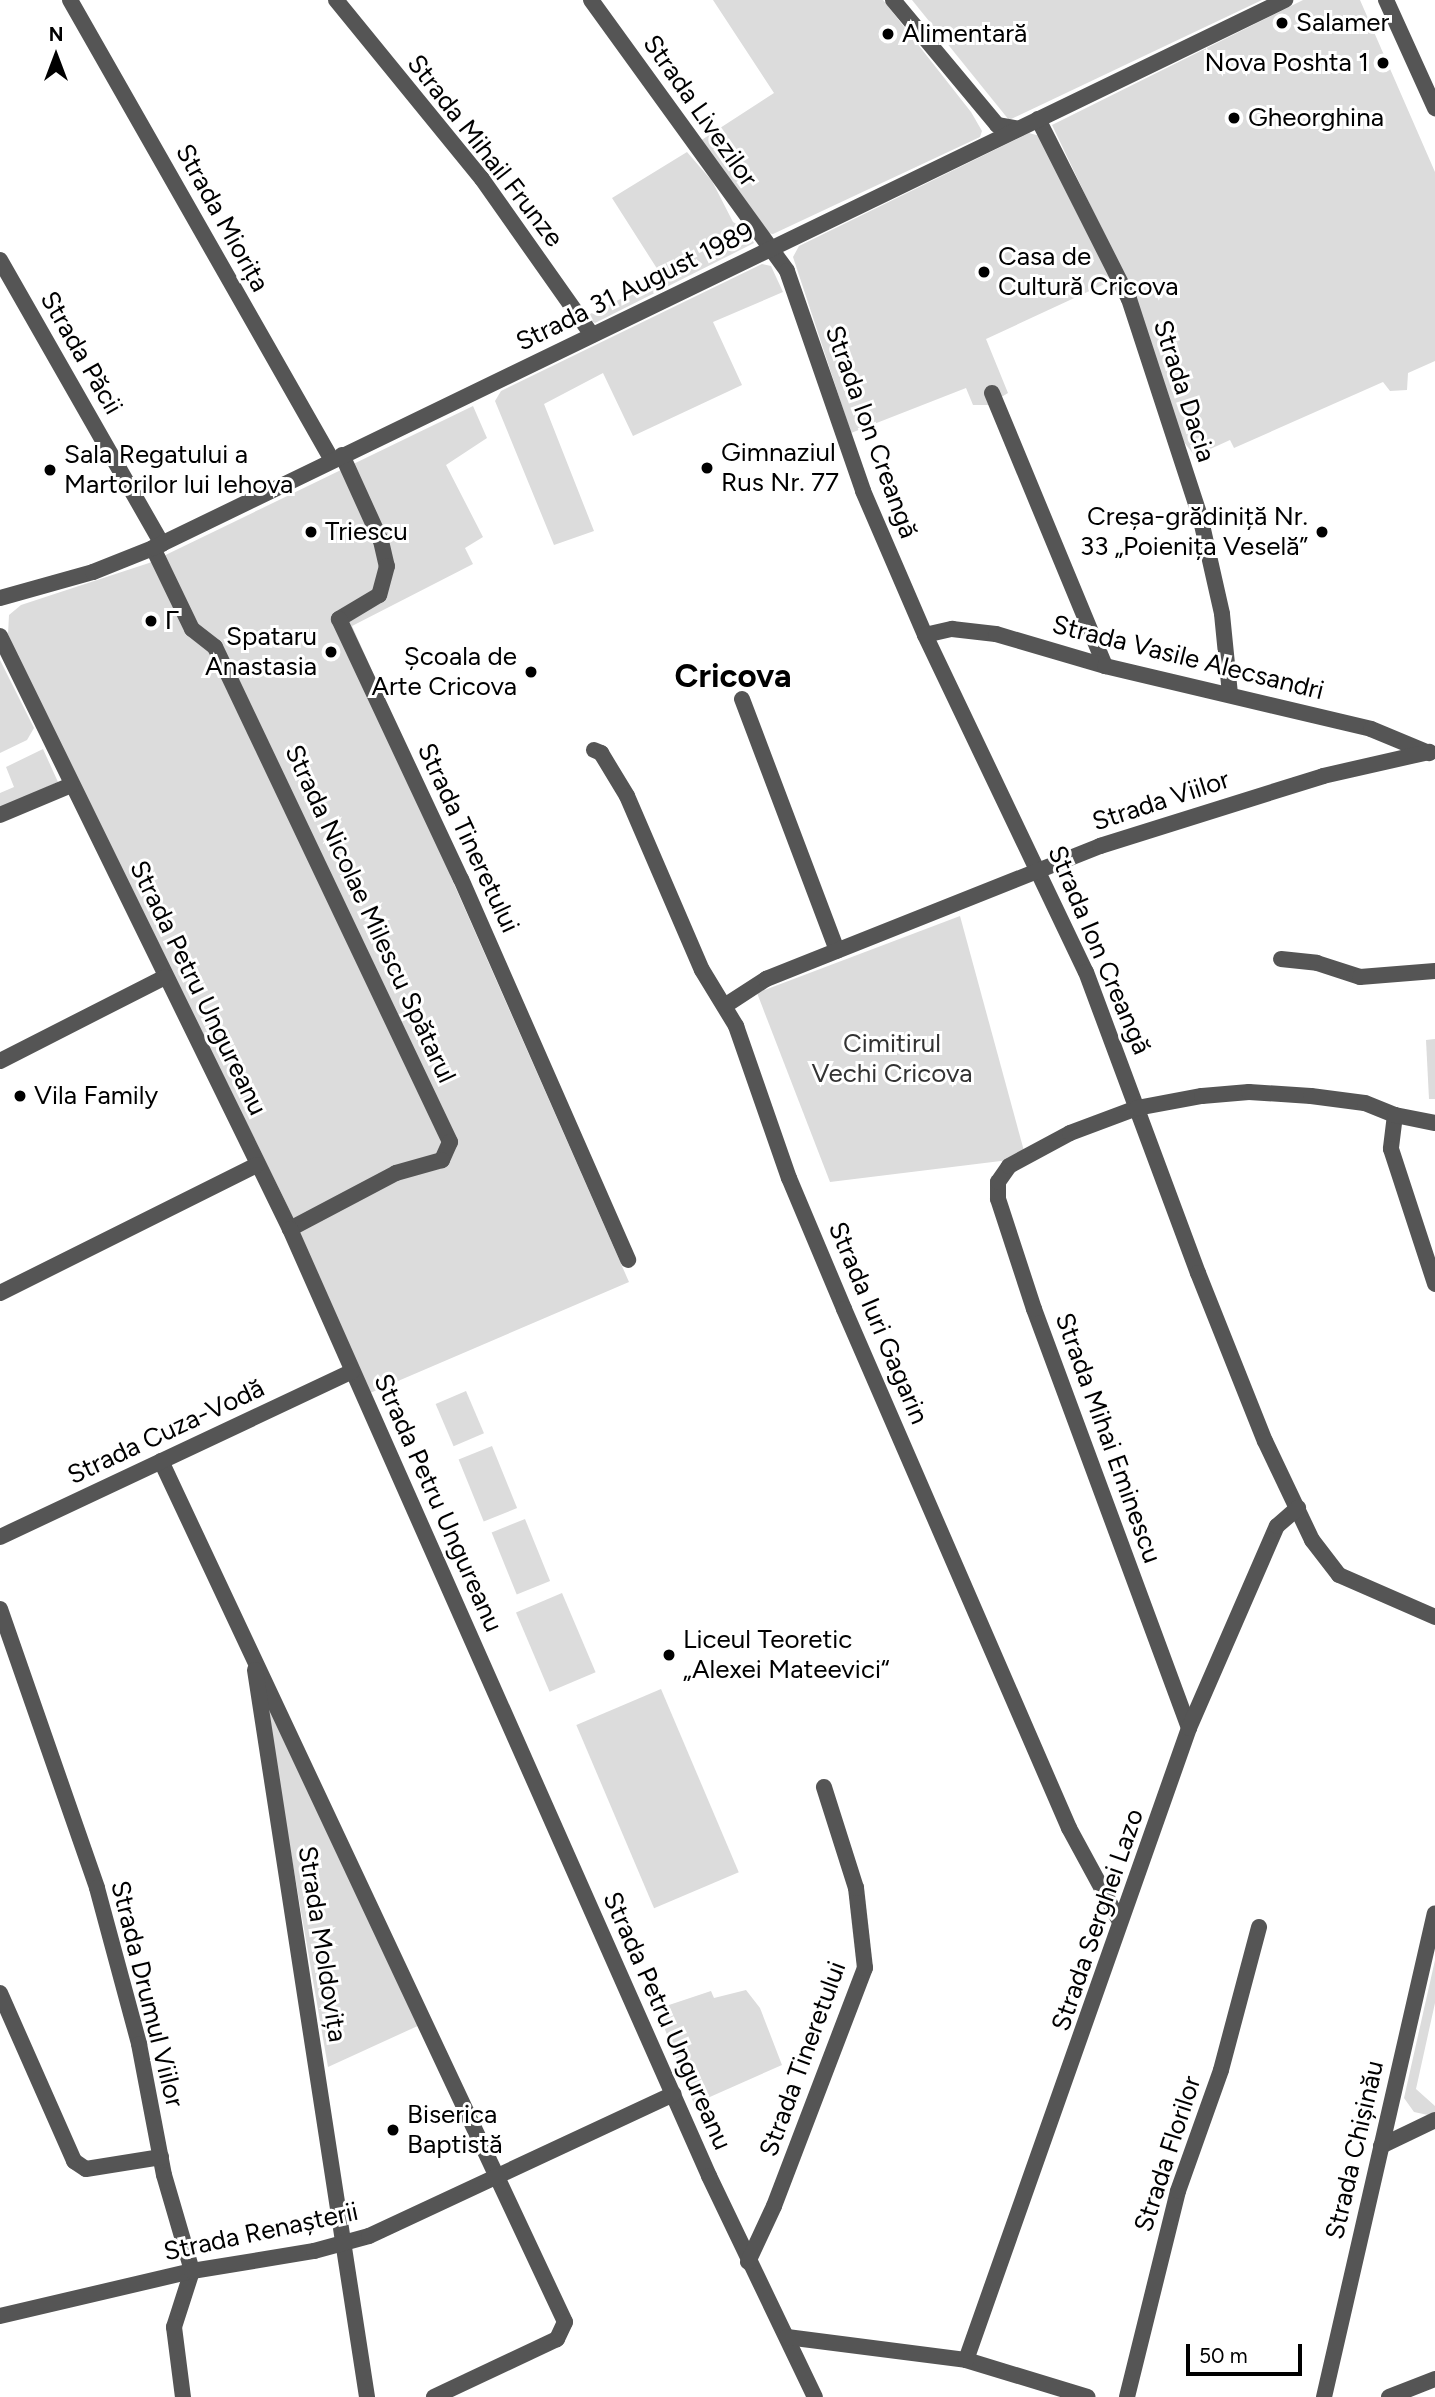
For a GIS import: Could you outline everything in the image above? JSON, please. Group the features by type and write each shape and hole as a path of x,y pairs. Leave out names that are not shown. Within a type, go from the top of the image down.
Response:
{"street":[{"name":"Strada Miorița","path":"70,0 337,457"},
{"name":"Strada Mihail Frunze","path":"336,0 482,179 592,335"},
{"name":"Strada Livezilor","path":"591,0 769,250"},
{"path":"893,0 997,125 1019,129"},
{"name":"Strada 31 August 1989","path":"0,598 82,576 158,546 1285,0"},
{"path":"1386,0 1435,108"},
{"name":"Strada Dacia","path":"1038,119 1129,299 1200,516 1222,614 1230,694"},
{"name":"Strada Ion Creangă","path":"769,250 788,271 863,491 925,635 1040,870 1086,972 1265,1441 1312,1539 1339,1575 1435,1617"},
{"name":"Strada Păcii","path":"0,260 158,546"},
{"path":"992,394 1105,666"},
{"name":"Strada Tineretului","path":"337,457 381,541 387,566 379,595 339,619 461,879 628,1260"},
{"name":"Strada Nicolae Milescu Spătarul","path":"158,546 192,629 215,647 450,1142 442,1160 396,1173 290,1229"},
{"name":"Strada Vasile Alecsandri","path":"925,635 952,629 996,634 1105,666 1371,729 1432,754"},
{"name":"Strada Petru Ungureanu","path":"0,636 290,1229 748,2262 815,2397"},
{"path":"742,699 758,731 837,951"},
{"name":"Strada Iuri Gagarin","path":"594,750 601,753 627,796 702,970 726,1005 789,1178 855,1335 1069,1828 1119,1920"},
{"name":"Strada Viilor","path":"726,1005 766,979 1040,870 1213,810 1323,776 1432,754"},
{"path":"0,816 71,785"},
{"path":"1281,959 1317,963 1360,977 1435,971"},
{"path":"0,1061 166,977"},
{"path":"1137,1108 1250,1091 1365,1102 1395,1115 1435,1123"},
{"name":"Strada Mihai Eminescu","path":"1137,1108 1046,1143 1009,1166 996,1191 1009,1238 1189,1728"},
{"path":"1395,1115 1391,1149 1435,1284"},
{"path":"0,1293 257,1164"},
{"name":"Strada Cuza-Vodă","path":"0,1537 352,1371"},
{"name":"Strada Moldovița","path":"161,1461 500,2177 563,2316 565,2331 557,2339 434,2397"},
{"name":"Strada Serghei Lazo","path":"966,2360 1033,2181 1119,1920 1189,1728 1277,1526 1298,1508"},
{"name":"Strada Drumul Viilor","path":"0,1609 97,1888 139,2044 161,2157 192,2271"},
{"name":"Strada Moldovița","path":"252,1652 344,2244 354,2330 368,2397"},
{"name":"Strada Tineretului","path":"748,2262 774,2206 865,1968 856,1888 824,1787"},
{"name":"Strada Chișinău","path":"1324,2397 1435,1914"},
{"name":"Strada Florilor","path":"1127,2397 1178,2191 1221,2070 1259,1927"},
{"path":"0,1993 74,2161 86,2169 161,2157"},
{"name":"Strada Renașterii","path":"0,2316 192,2271 344,2244 500,2177 673,2094"},
{"path":"1381,2146 1435,2120"},
{"path":"183,2397 174,2327 192,2271"},
{"path":"787,2337 966,2360 1088,2397"},
{"path":"1389,2397 1435,2379"}],"green space":[{"path":"713,0 883,0 971,112 982,131 980,137 773,234 766,233 700,141 774,93"},
{"path":"912,0 1262,0 1009,120"},
{"path":"1303,0 1360,0 1435,172 1435,361 1408,373 1407,390 1390,391 1383,382 1234,448 1230,440 1195,456 1183,441 1133,295 1052,125"},
{"path":"1029,133 1040,136 1111,281 986,339 1008,393 988,405 973,405 966,388 851,433 793,257 799,246"},
{"path":"687,152 712,181 733,222 747,230 754,243 595,323 584,317 663,278 612,198"},
{"path":"762,264 771,266 783,292 713,322 742,385 633,436 603,373 544,404 594,531 554,545 495,401 501,391"},
{"path":"473,406 487,438 446,465 483,537 465,548 473,564 352,626 453,851 450,875 629,1282 363,1396 295,1221 21,665 8,634 9,615 21,605 149,563"},
{"path":"0,660 34,728 27,740 0,753"},
{"path":"43,749 58,782 0,808 0,793 14,787 6,767"},
{"name":"Cimitirul Vechi Cricova","path":"960,916 1024,1151 1009,1160 830,1182 757,993"},
{"path":"1435,1039 1435,1099 1429,1099 1426,1040"},
{"path":"466,1391 484,1433 454,1446 436,1404"},
{"path":"492,1446 517,1508 484,1522 459,1459"},
{"path":"525,1519 550,1581 517,1595 492,1532"},
{"path":"562,1593 596,1672 550,1692 516,1613"},
{"path":"661,1689 739,1872 654,1908 576,1725"},
{"path":"270,1707 422,2024 328,2067 266,1709"},
{"path":"1435,1960 1435,2003 1416,2089 1435,2106 1435,2113 1428,2115 1414,2112 1404,2098"},
{"path":"746,1990 760,2008 782,2065 694,2104 657,2009 711,1991 714,1998"}],"place":[{"name":"Salamer","path":"1282,23"},
{"name":"Alimentară","path":"888,34"},
{"name":"Nova Poshta 1","path":"1383,63"},
{"name":"Gheorghina","path":"1234,118"},
{"name":"Casa de Cultură Cricova","path":"984,272"},
{"name":"Gimnaziul Rus Nr. 77","path":"707,468"},
{"name":"Sala Regatului a Martorilor lui Iehova","path":"50,470"},
{"name":"Triescu","path":"311,532"},
{"name":"Creșa-grădiniță Nr. 33 „Poienița Veselă”","path":"1322,532"},
{"name":"Г","path":"151,621"},
{"name":"Spataru Anastasia","path":"331,652"},
{"name":"Școala de Arte Cricova","path":"531,672"},
{"name":"Vila Family","path":"20,1096"},
{"name":"Liceul Teoretic „Alexei Mateevici“","path":"669,1655"},
{"name":"Biserica Baptistă","path":"393,2130"}],"district":[{"name":"Cricova","path":"733,676"}]}
